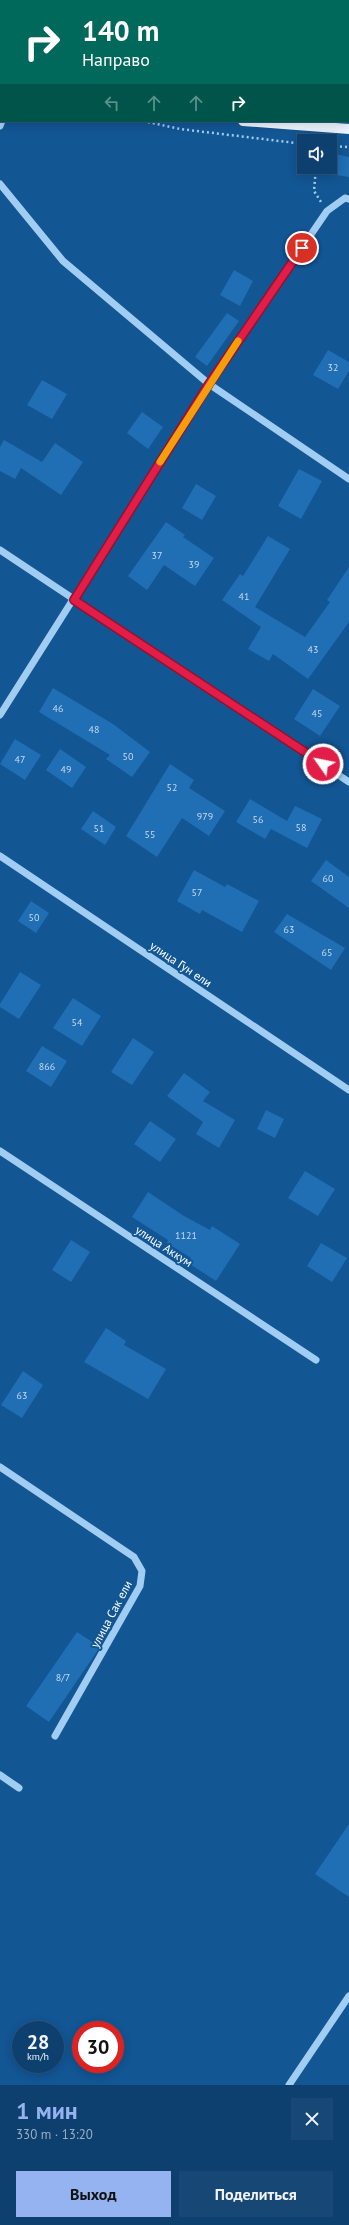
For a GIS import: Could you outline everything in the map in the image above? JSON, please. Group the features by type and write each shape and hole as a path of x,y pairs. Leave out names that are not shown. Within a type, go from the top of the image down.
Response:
{"main road":[{"path":"256,122 349,130"}],"street":[{"path":"0,184 63,261 209,384 349,479"},
{"path":"0,715 209,384 327,211 345,198 349,199"},
{"path":"0,550 349,782"},
{"name":"улица Гун ели","path":"0,856 349,1090"},
{"name":"улица Аккум","path":"0,1151 316,1360"},
{"name":"улица Сак ели","path":"0,1467 134,1557 142,1570 140,1586 55,1736"},
{"path":"0,1775 19,1788"},
{"path":"289,2085 349,1996"}],"path":[{"path":"148,122 180,129 297,143"},
{"path":"337,146 349,147"},
{"path":"315,174 314,191 327,211"}],"building":[{"path":"337,154 349,157 349,177 330,174 337,174"},
{"path":"234,270 253,281 240,306 220,295"},
{"path":"227,313 239,321 207,366 195,357"},
{"path":"328,350 349,362 349,371 338,389 313,375"},
{"path":"42,380 67,394 52,419 27,405"},
{"path":"142,412 163,427 148,449 127,433"},
{"path":"4,440 42,462 55,443 83,462 61,495 21,468 15,479 0,471 0,447"},
{"path":"299,469 322,481 301,519 278,506"},
{"path":"196,484 216,496 202,520 182,508"},
{"path":"166,522 185,535 183,537 214,558 195,586 164,565 147,590 128,576"},
{"path":"268,536 290,549 255,607 305,637 330,602 327,600 349,567 349,622 308,679 273,654 269,661 248,649 261,627 222,600 240,574 243,576"},
{"path":"53,688 113,724 150,752 132,777 106,759 110,755 39,712"},
{"path":"313,689 340,706 320,736 294,719"},
{"path":"15,739 41,755 25,780 0,764"},
{"path":"60,749 86,767 72,788 46,770"},
{"path":"170,764 194,780 189,788 225,811 209,836 182,818 157,857 126,836"},
{"path":"250,799 287,821 295,806 322,819 307,848 271,829 265,839 236,822"},
{"path":"93,811 116,827 105,845 81,829"},
{"path":"326,860 349,877 349,908 311,881"},
{"path":"194,870 225,887 227,884 259,901 242,932 202,910 200,914 177,901"},
{"path":"31,901 49,913 36,933 18,921"},
{"path":"287,914 345,948 331,970 274,932"},
{"path":"20,972 41,985 19,1019 0,1007 0,1004"},
{"path":"73,998 101,1016 82,1046 53,1028"},
{"path":"133,1038 154,1052 132,1085 111,1072"},
{"path":"42,1046 67,1061 51,1087 26,1071"},
{"path":"184,1073 210,1092 203,1101 235,1120 219,1148 196,1134 203,1122 167,1096"},
{"path":"266,1110 284,1119 275,1138 257,1129"},
{"path":"150,1121 176,1139 160,1162 134,1144"},
{"path":"305,1171 335,1189 318,1216 288,1198"},
{"path":"148,1192 184,1216 210,1230 212,1226 240,1244 216,1281 188,1263 191,1258 167,1243 168,1240 132,1217"},
{"path":"71,1240 90,1252 71,1282 52,1270"},
{"path":"321,1243 347,1258 332,1282 307,1266"},
{"path":"106,1328 126,1341 124,1345 166,1369 148,1399 84,1362"},
{"path":"23,1371 43,1385 22,1418 1,1405"},
{"path":"77,1632 100,1647 49,1722 26,1706"},
{"path":"349,1824 349,1897 315,1874"}],"slow traffic":[{"path":"160,462 238,341"}],"route":[{"path":"302,248 209,384 74,600 323,764"}]}
